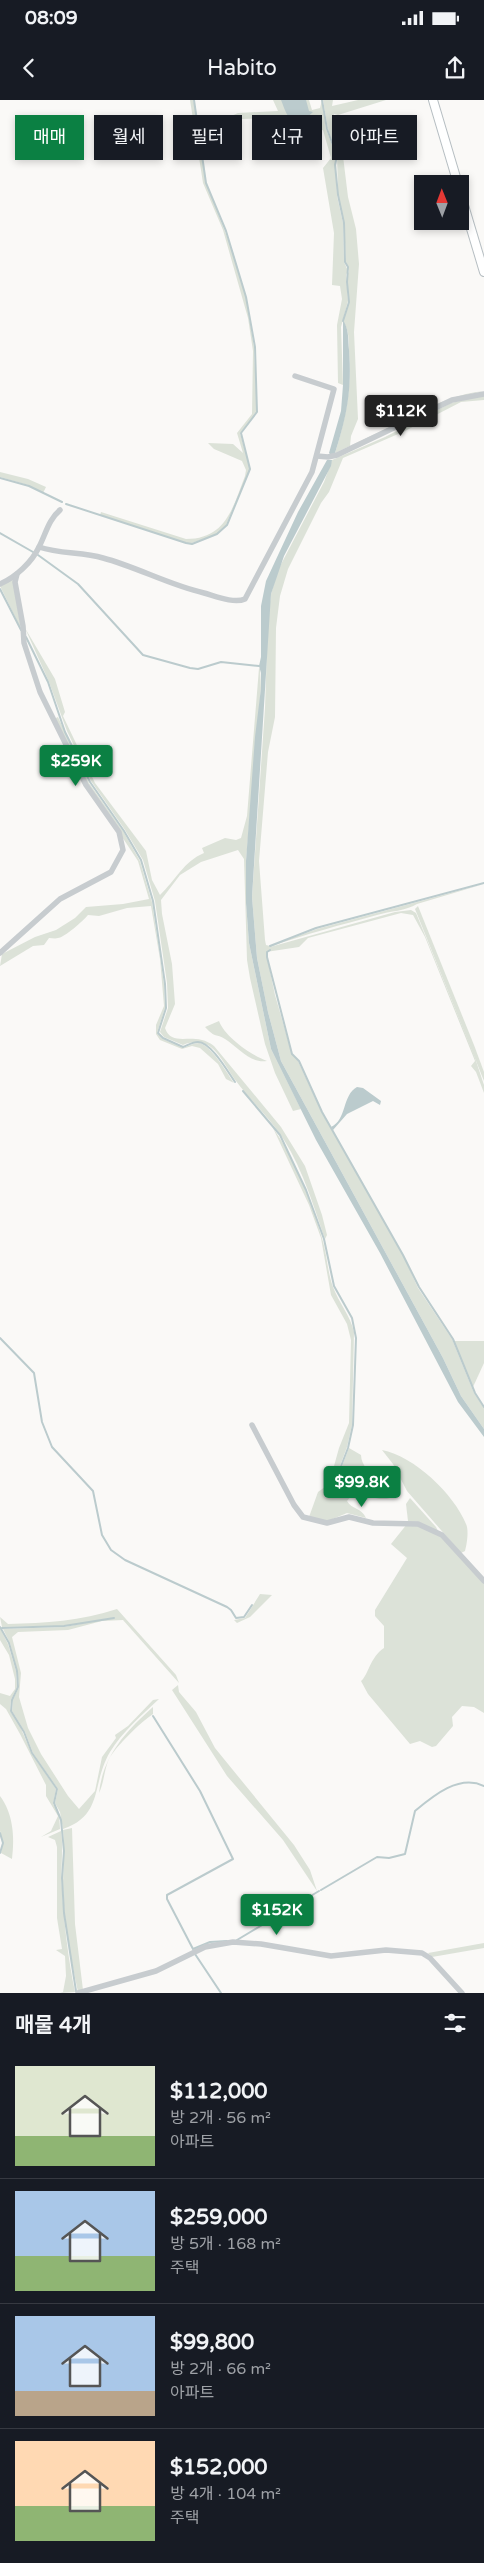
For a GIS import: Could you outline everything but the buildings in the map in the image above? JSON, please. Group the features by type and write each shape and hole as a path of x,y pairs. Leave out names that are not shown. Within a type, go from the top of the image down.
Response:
{"street":[{"path":"433,100 455,175"},
{"path":"469,222 484,272"},
{"path":"39,547 53,552 71,551 102,558 200,592 241,600 248,594 299,498 317,456 334,389 295,376"},
{"path":"317,456 328,457 338,455 452,400 484,394"},
{"path":"0,584 17,574 39,547 53,516 60,510"},
{"path":"0,953 60,899 111,872 123,850 119,832 86,785 40,692 24,643 15,582 17,574"},
{"path":"252,1425 294,1505 303,1516 327,1523 349,1516 373,1523 418,1524 442,1535 484,1581"},
{"path":"78,1993 156,1971 205,1947 233,1942 261,1944 331,1956 386,1950 422,1953 430,1958 462,1993"}],"shaded area":[{"path":"190,100 193,100 196,110 197,115 192,115"},
{"path":"273,100 309,100 312,110 320,108 322,100 326,129 332,145 332,160 336,160 337,196 343,223 344,262 348,271 346,275 348,301 341,327 343,385 338,383 337,325 342,299 340,286 332,285 334,233 323,168 331,158 322,130 322,115 252,115 252,119 242,119 242,115 234,115 238,113 278,111"},
{"path":"281,100 306,100 309,111 313,112 310,115 287,115"},
{"path":"323,100 333,100 332,106 358,100 386,100 338,115 332,115 332,141"},
{"path":"199,160 203,160 206,183 233,252 246,297 254,347 257,412 240,433 250,469 226,525 217,534 192,543 186,543 100,515 101,512 186,539 200,538 220,527 226,519 245,476 246,470 242,461 214,449 208,443 233,444 243,453 237,433 252,414 253,351 248,318 223,230 203,183"},
{"path":"337,160 343,160 348,197 356,229 359,264 354,332 358,419 351,436 350,446 335,453 345,415 350,377 349,339 343,321 349,302 347,276 349,271 346,262 344,223 338,195"},
{"path":"343,320 348,338 349,390 339,440 335,453 331,455 329,453 341,411"},
{"path":"484,395 484,400 461,402 405,431 343,458 329,492 321,503 288,569 280,596 276,628 275,717 268,752 259,861 265,940 266,945 270,946 317,929 484,884 408,908 323,930 270,947 395,912 411,910 416,913 474,1055 484,1085 484,1093 476,1072 471,1066 475,1061 425,937 413,915 401,913 308,938 299,947 266,952 275,995 292,1054 298,1061 322,1113 403,1255 418,1288 452,1339 474,1393 484,1408 484,1429 461,1396 443,1358 281,1061 268,1012 257,958 252,897 265,708 268,618 271,594 278,570 324,482 332,460 385,437 451,403"},
{"path":"446,400 397,424 432,406"},
{"path":"397,424 367,439 350,446"},
{"path":"327,460 332,460 331,466 284,556 271,594 252,897 257,958 268,1012 281,1061 443,1358 461,1396 484,1429 484,1437 458,1402 380,1253 316,1140 271,1049 249,943 246,903 246,861 255,737 261,688 259,666 261,657 261,606 266,581 298,512"},
{"path":"0,472 28,479 46,487 43,493 28,485 0,477"},
{"path":"13,579 21,629 0,586"},
{"path":"25,628 55,679 65,712 63,716 95,783 146,851 152,880 160,895 185,866 204,853 202,848 225,838 236,840 241,838 247,816 260,669 261,688 246,861 246,903 249,943 271,1049 301,1109 293,1111 275,1073 265,1044 247,960 244,859 238,850 201,862 180,875 161,900 172,964 175,1004 165,1028 168,1034 178,1039 199,1039 214,1046 281,1127 305,1166 322,1215 327,1235 325,1239 306,1185 294,1158 275,1127 236,1081 221,1058 209,1046 202,1043 193,1042 183,1045 164,1037 160,1032 168,1008 167,983 155,901 143,860 91,781 67,731 49,682"},
{"path":"58,717 89,783 123,831 140,861 152,902 164,984 165,1008 157,1033 163,1039 183,1048 197,1043 204,1045 218,1060 234,1083 226,1079 218,1064 200,1048 192,1046 182,1049 160,1040 156,1034 156,1025 164,1006 160,959 151,906 127,908 99,916 88,915 65,935 49,938 44,945 33,946 0,966 2,954 35,937 56,930 75,918 86,907 123,904 149,899 138,861 91,790 54,719"},
{"path":"418,906 474,1045 484,1072 484,1081 415,909"},
{"path":"219,1021 227,1033 239,1045 267,1061 255,1060 205,1027"},
{"path":"357,1087 363,1088 381,1101 380,1105 373,1101 347,1114 333,1130 331,1127 340,1119 349,1096"},
{"path":"273,1128 288,1152 308,1195 322,1238 333,1287 354,1332 352,1425 347,1447 337,1474 339,1474 349,1448 361,1455 366,1468 394,1489 397,1495 385,1499 357,1495 351,1496 347,1501 349,1504 362,1512 366,1518 347,1513 328,1521 309,1517 318,1492 329,1484 339,1448 349,1423 351,1340 347,1324 331,1295 321,1238 309,1205"},
{"path":"454,1341 484,1341 484,1363 473,1387"},
{"path":"382,1450 407,1460 432,1478 443,1489 460,1512 467,1527 465,1551 461,1553 407,1491 393,1464"},
{"path":"410,1498 438,1531 408,1521 406,1504"},
{"path":"407,1524 419,1525 440,1536 484,1582 484,1713 474,1707 462,1706 452,1717 453,1726 436,1746 432,1747 420,1741 410,1744 368,1694 361,1681 375,1656 384,1648 384,1626 375,1616 375,1610 407,1558 391,1544"},
{"path":"260,1594 272,1595 250,1617 237,1623 234,1620 245,1618"},
{"path":"117,1609 176,1675 179,1683 123,1620 102,1621 68,1630 18,1632 12,1637 21,1673 19,1697 28,1728 41,1754 68,1796 79,1809 95,1791 102,1757 116,1738 115,1735 128,1726 153,1700 159,1699 126,1731 110,1752 100,1776 95,1797 85,1816 63,1829 60,1812 55,1803 58,1789 33,1753 25,1732 12,1711 13,1700 19,1687 10,1643 3,1629 64,1627 117,1617 64,1626 2,1627 0,1617 8,1624 36,1623 76,1619"},
{"path":"0,1628 8,1644 16,1671 17,1687 11,1700 10,1711 19,1724 32,1754 56,1789 53,1804 59,1813 60,1829 41,1837 51,1831 58,1816 46,1796 46,1785 20,1734 6,1709 0,1704 0,1693 10,1696 15,1689 15,1679 9,1655 0,1640"},
{"path":"178,1685 179,1692 196,1712 215,1748 294,1845 310,1870 317,1891 283,1840 227,1776 172,1690"},
{"path":"153,1707 153,1714 129,1735 110,1758 125,1735"},
{"path":"108,1762 102,1785 99,1793 101,1780"},
{"path":"0,1796 8,1810 12,1826 12,1859 1,1853 3,1843 0,1831"},
{"path":"72,1828 75,1924 83,1990 78,1992 66,1927 63,1888 63,1830"},
{"path":"61,1831 64,1915 75,1992 60,1993 63,1992 66,1976 65,1956 56,1950 62,1949 57,1918 57,1847 55,1840 48,1837"},
{"path":"484,1943 484,1948 432,1957 428,1953"}],"waterway":[{"path":"66,504 192,544 217,534 227,525 250,469 241,433 257,412 255,347 246,297 226,231 206,183 194,100"},
{"path":"322,100 327,129 337,156 335,165 338,195 344,223 349,302 343,321"},
{"path":"0,478 29,486 62,502"},
{"path":"0,533 33,552"},
{"path":"38,555 78,584 143,655 198,669 221,662 259,666"},
{"path":"0,589 21,630"},
{"path":"26,637 48,682 65,732 90,782 124,831 141,860 153,901 165,984 166,1008 158,1033 163,1038 183,1047 196,1042 203,1043 219,1058 235,1082"},
{"path":"270,946 316,928 484,883"},
{"path":"270,950 267,952 267,957 292,1054 299,1061 322,1112 403,1255 419,1287 453,1339 475,1393 484,1407"},
{"path":"243,1091 280,1135 306,1190 324,1239 334,1286 352,1318 356,1338 353,1425 348,1448 338,1474"},
{"path":"0,1338 34,1373 42,1422 52,1447 93,1491 102,1535 111,1550 125,1560 227,1607 236,1618 244,1617 252,1605"},
{"path":"2,1628 64,1626 114,1618"},
{"path":"0,1627 9,1643 17,1671 18,1687 12,1700 11,1711 24,1732 32,1753 57,1789 54,1803 61,1820 64,1851 62,1878 64,1913 76,1991"},
{"path":"153,1716 200,1791 233,1859 167,1895 167,1899 193,1949 210,1942 227,1941"},
{"path":"321,1890 377,1857 389,1858 405,1854 415,1811 438,1793 447,1788 465,1783 475,1783 484,1786"},
{"path":"0,1833 3,1843 0,1853"},
{"path":"237,1940 319,1891"},
{"path":"195,1954 221,1993"}]}
